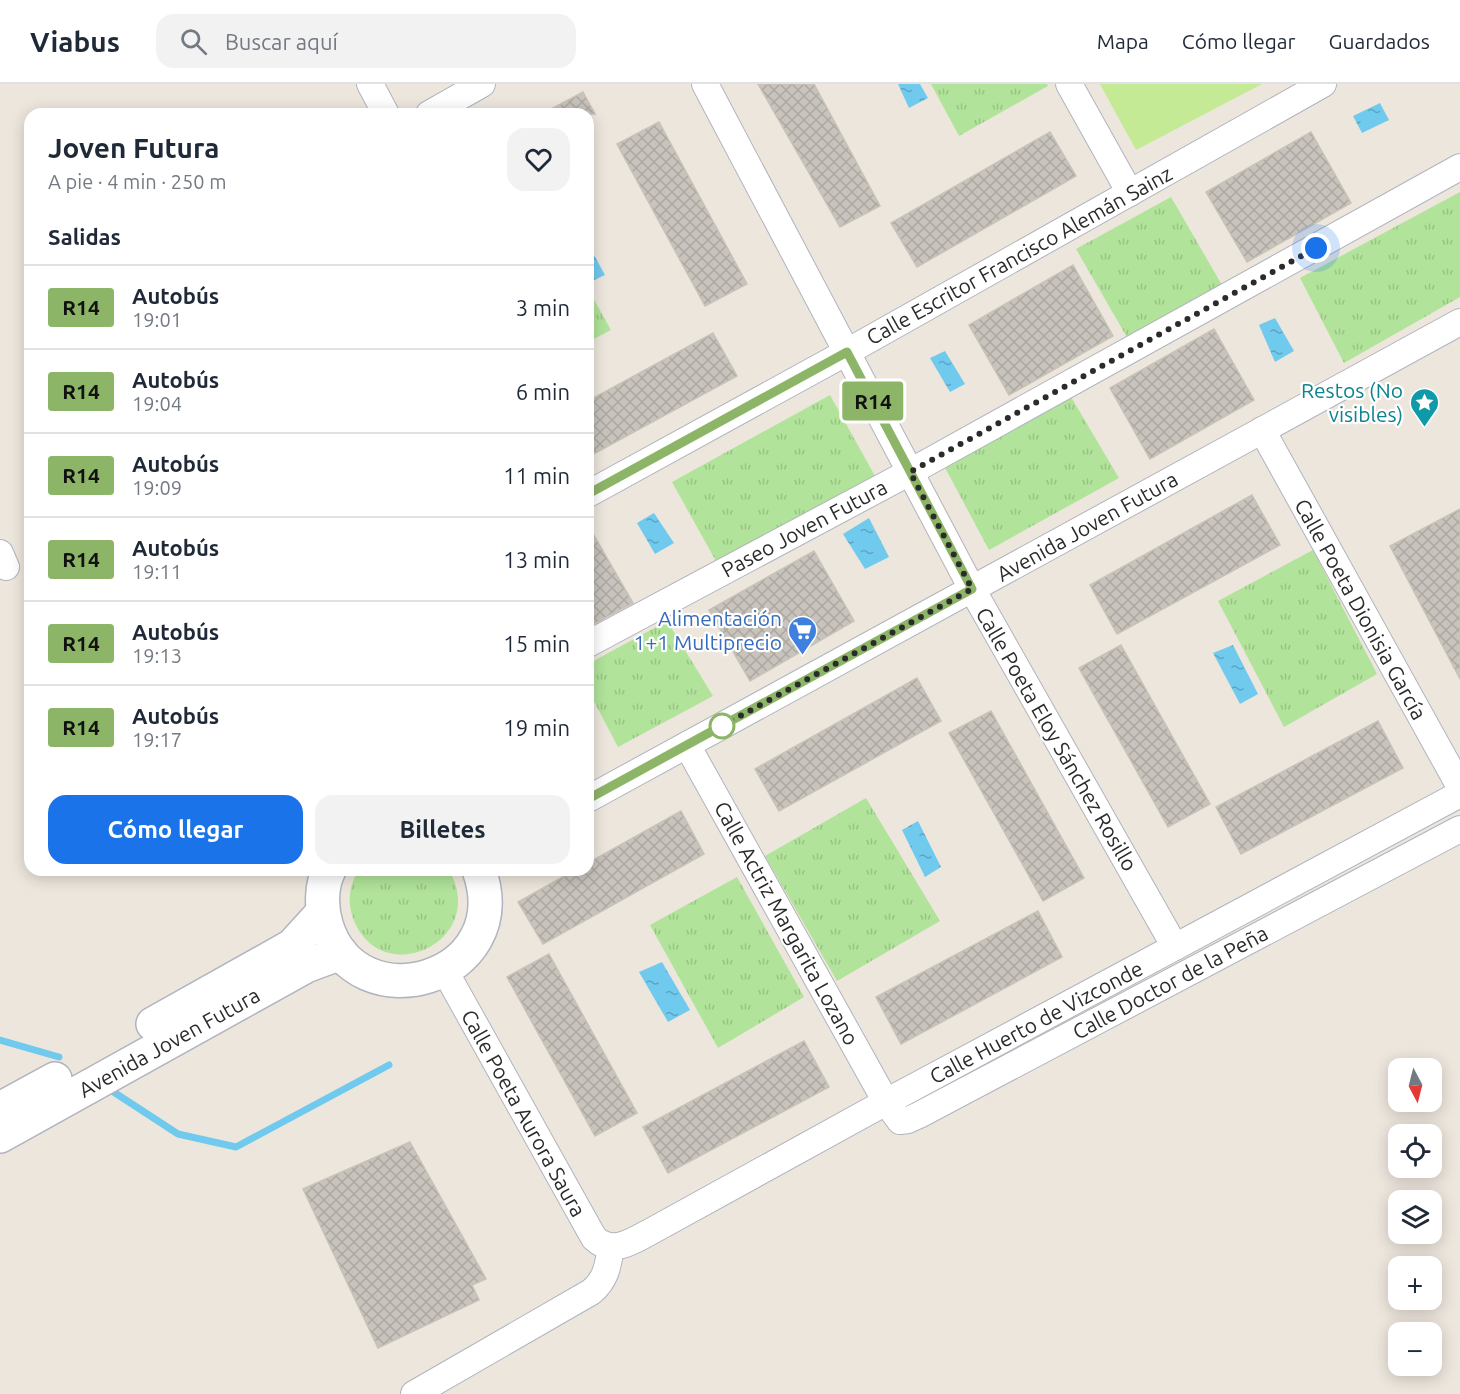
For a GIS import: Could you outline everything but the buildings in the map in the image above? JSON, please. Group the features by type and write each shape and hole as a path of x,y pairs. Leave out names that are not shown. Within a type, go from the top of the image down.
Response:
{"street":[{"path":"370,84 383,108"},
{"path":"440,108 482,84"},
{"name":"Calle Poeta Eloy Sánchez Rosillo","path":"705,84 972,589 1175,947"},
{"path":"1069,84 1130,193"},
{"name":"Calle Escritor Francisco Alemán Sainz","path":"594,491 847,352 1323,84"},
{"name":"Paseo Joven Futura","path":"594,641 910,472 1460,166"},
{"name":"Avenida Joven Futura","path":"594,796 1460,322"},
{"name":"Calle Poeta Dionisia García","path":"1262,430 1460,787"},
{"name":"Calle Actriz Margarita Lozano","path":"687,745 886,1102"},
{"name":"Calle Huerto de Vizconde","path":"611,1247 622,1246 648,1233 886,1102 1460,794"},
{"name":"Calle Doctor de la Peña","path":"886,1102 897,1119 908,1120 1460,829"},
{"path":"326,876 322,913 329,934 341,952 359,969 382,979 414,981 445,971 465,955 478,934 485,910 484,884 481,876"},
{"name":"Avenida Joven Futura","path":"0,1109 292,946 322,913"},
{"name":"Avenida Joven Futura","path":"0,1136 306,966 341,952"},
{"name":"Calle Poeta Aurora Saura","path":"445,971 587,1226 598,1242 611,1247"},
{"path":"414,1394 591,1292 604,1278 611,1247"}],"green space":[{"path":"931,84 1047,84 1048,86 959,136"},
{"path":"1100,84 1262,84 1136,150"},
{"path":"1460,192 1460,297 1344,363 1300,278"},
{"path":"1171,197 1222,285 1128,339 1076,249"},
{"path":"594,300 611,330 594,339"},
{"path":"830,395 875,476 717,563 672,482"},
{"path":"1071,397 1119,478 989,550 942,462"},
{"path":"1313,550 1377,674 1284,727 1218,601"},
{"path":"667,621 713,696 618,747 594,701 594,661"},
{"path":"866,798 940,921 837,981 765,856"},
{"path":"356,876 451,876 458,896 455,918 444,936 426,949 406,954 385,952 367,940 353,918 350,906 351,887"},
{"path":"737,877 804,997 718,1048 650,925"}],"water":[{"path":"898,84 920,84 928,98 909,108"},
{"path":"1380,103 1389,120 1362,133 1353,116"},
{"path":"594,255 605,275 594,280"},
{"path":"1275,318 1294,351 1275,362 1259,325"},
{"path":"945,351 965,384 950,392 930,358"},
{"path":"654,513 674,543 655,554 637,523"},
{"path":"869,518 889,557 865,569 843,534"},
{"path":"1233,645 1258,694 1240,704 1213,653"},
{"path":"918,821 941,867 925,877 902,830"},
{"path":"662,962 690,1010 668,1022 639,972"}],"waterway":[{"path":"0,1040 59,1057"},
{"path":"109,1089 178,1134 236,1147 389,1065"}],"bus line":[{"name":"R14","path":"594,491 847,352 972,589 594,796"}],"place":[{"name":"Restos (No visibles)","path":"1424,428"},
{"name":"Alimentación 1+1 Multiprecio","path":"803,656"}],"route":[{"path":"722,726 972,589 910,472 1316,248"}]}
